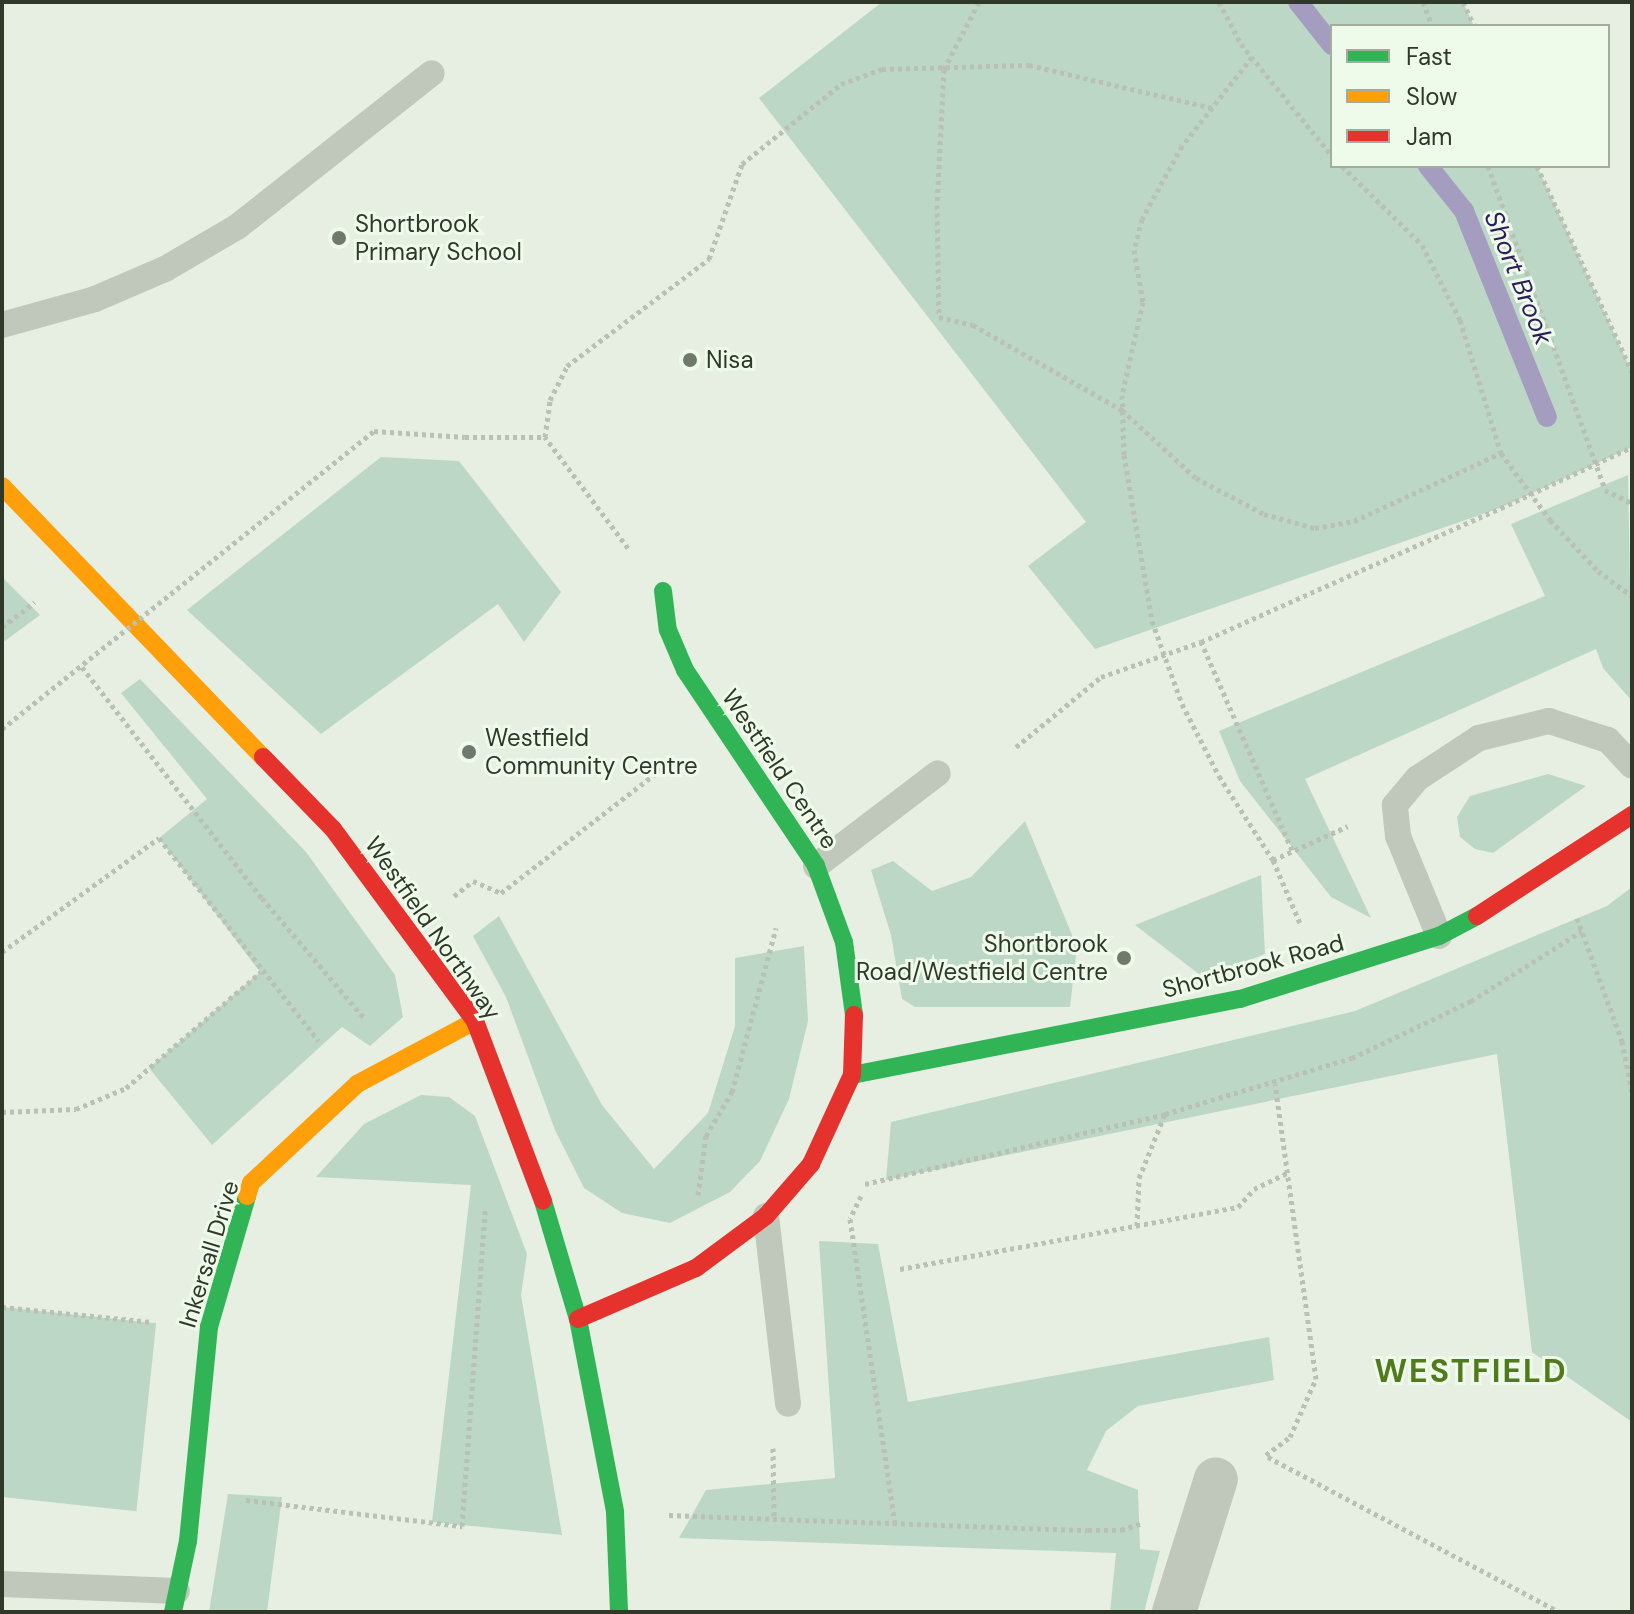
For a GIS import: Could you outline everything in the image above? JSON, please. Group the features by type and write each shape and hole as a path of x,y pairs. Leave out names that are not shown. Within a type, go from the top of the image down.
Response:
{"street":[{"name":"Westfield Northway","path":"2,486 333,829 475,1021 530,1155 578,1319 615,1512 619,1612"},
{"name":"Westfield Centre","path":"578,1319 696,1268 766,1216 811,1164 852,1075 854,996 844,942 816,866 685,670 668,630 663,591"},
{"name":"Shortbrook Road","path":"852,1075 1240,999 1323,976 1439,936 1558,866 1632,815"},
{"name":"Inkersall Drive","path":"175,1601 193,1494 209,1327 251,1183 357,1084 475,1021"},
{"path":"1174,1612 1216,1479"}],"lane":[{"path":"2,325 95,299 165,269 237,227 432,73"},
{"path":"1439,936 1398,836 1395,805 1444,757 1479,738 1549,721 1608,740 1632,766"},
{"path":"816,866 938,773"},
{"path":"766,1216 788,1404"},
{"path":"2,1584 175,1601"}],"path":[{"path":"979,2 944,69 937,205 939,317 973,325 1122,410 1196,478 1264,514 1315,528 1354,521 1501,453"},
{"path":"1219,2 1252,57 1330,154"},
{"path":"1423,2 1431,24"},
{"path":"1463,2 1473,24"},
{"path":"1252,57 1182,146 1142,219 1134,250 1143,302 1122,410 1124,455 1152,621 1194,728 1273,860 1323,976"},
{"path":"663,591 545,437 550,400 567,366 709,259 742,164 841,84 882,69 1029,65 1212,108"},
{"path":"1344,168 1422,245 1460,320 1501,453 1550,520 1598,571 1632,596"},
{"path":"1489,168 1605,490 1632,503"},
{"path":"1538,168 1632,372"},
{"path":"2,729 374,431 465,437 545,437"},
{"path":"1016,747 1101,677 1201,642 1632,447"},
{"path":"1201,642 1292,850"},
{"path":"82,667 262,898 400,1060"},
{"path":"501,893 720,723"},
{"path":"1273,860 1395,805"},
{"path":"2,952 159,838 261,972 357,1084"},
{"path":"696,1268 706,1136 732,1092 777,926 816,866"},
{"path":"1558,866 1622,1041 1632,1092"},
{"path":"811,1164 867,1185 1165,1114 1275,1084 1352,1058 1471,1001 1582,931"},
{"path":"2,1112 76,1109 126,1088 261,972"},
{"path":"615,1512 895,1525 1121,1530 1154,1518 1216,1479 1265,1455 1290,1437 1316,1379 1275,1084"},
{"path":"1137,1226 1139,1178 1165,1114"},
{"path":"193,1494 462,1526 485,1202 530,1155"},
{"path":"900,1269 1238,1207 1254,1189 1289,1172"},
{"path":"867,1185 850,1219 895,1525"},
{"path":"2,1307 209,1327"},
{"path":"774,1519 772,1449 788,1404"},
{"path":"1265,1455 1559,1612"}],"green space":[{"path":"882,2 1463,2 1473,24 1330,24 1330,168 1538,168 1632,372 1632,447 1500,508 1095,649 1028,566 1086,522 759,98"},
{"path":"381,457 459,461 561,592 524,642 498,604 321,734 187,610"},
{"path":"1628,475 1632,701 1603,668 1596,649 1305,779 1371,918 1331,897 1240,781 1219,731 1545,596 1511,524"},
{"path":"2,577 40,615 2,643"},
{"path":"140,679 306,852 395,975 403,1017 370,1046 342,1027 212,1145 149,1068 260,972 159,838 207,799 121,693"},
{"path":"1548,774 1586,786 1493,853 1475,849 1460,837 1457,817 1470,796"},
{"path":"1025,821 1077,947 1070,1007 915,1007 902,999 891,935 871,870 893,861 932,891 971,877"},
{"path":"1261,875 1265,954 1204,978 1135,925"},
{"path":"1632,887 1632,1422 1532,1352 1497,1054 886,1180 891,1122 1355,1011 1607,906"},
{"path":"499,916 602,1105 654,1169 708,1113 735,1026 735,958 804,946 808,1021 789,1099 760,1161 730,1192 670,1223 622,1213 584,1188 555,1130 506,997 473,936"},
{"path":"421,1095 449,1097 475,1116 527,1254 521,1295 562,1535 432,1522 471,1185 316,1177 364,1124"},
{"path":"819,1241 878,1244 908,1402 1269,1337 1274,1380 1138,1406 1106,1431 1087,1470 1138,1490 1140,1549 1160,1551 1144,1612 1110,1612 1116,1553 679,1538 706,1490 835,1478"},
{"path":"2,1307 156,1323 136,1511 2,1497"},
{"path":"228,1494 282,1497 267,1612 209,1612"}],"waterway":[{"name":"Short Brook","path":"1298,2 1330,42"},
{"name":"Short Brook","path":"1430,168 1464,211 1547,417"}],"traffic: fast":[{"path":"663,591 668,630 685,670 816,866 844,942 854,1015"},
{"path":"852,1075 1240,999 1439,936 1477,916"},
{"path":"173,1612 188,1541 209,1327 247,1196"},
{"path":"543,1201 578,1319 615,1512 619,1612"}],"traffic: slow":[{"path":"2,486 263,757"},
{"path":"247,1196 251,1183 357,1084 475,1021"}],"traffic: jam":[{"path":"263,757 333,829 475,1021 543,1201"},
{"path":"1477,916 1632,815"},
{"path":"578,1319 696,1268 766,1216 811,1164 852,1075 854,1015"}],"place":[{"name":"Shortbrook Primary School","path":"339,238"},
{"name":"Nisa","path":"690,360"},
{"name":"Westfield Community Centre","path":"469,752"},
{"name":"Shortbrook Road/Westfield Centre","path":"1124,958"}],"district":[{"name":"WESTFIELD","path":"1471,1371"}]}
